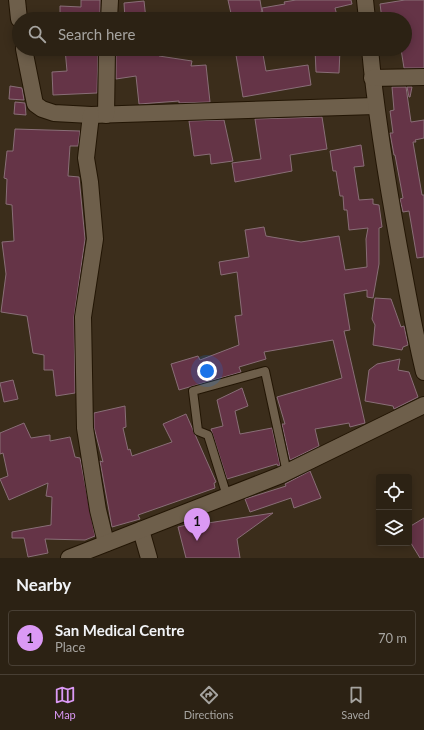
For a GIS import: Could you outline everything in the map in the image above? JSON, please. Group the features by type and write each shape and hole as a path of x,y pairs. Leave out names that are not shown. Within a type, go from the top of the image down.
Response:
{"street":[{"path":"17,0 18,12"},
{"path":"109,12 110,0"},
{"path":"365,0 366,12"},
{"path":"25,56 35,104 42,109 54,113 99,115 375,106"},
{"path":"106,56 99,115 86,158 90,182 95,239 83,317 85,428 98,510 106,543"},
{"path":"370,56 375,106 415,336 424,372"},
{"path":"372,78 424,77"},
{"path":"69,558 287,472 424,405"},
{"path":"141,530 149,558"}],"lane":[{"path":"227,496 208,435 198,431 193,391 266,371 287,472"}],"building":[{"path":"81,0 100,0 100,12 60,12 60,6 81,7"},
{"path":"228,0 260,0 262,12 231,12"},
{"path":"296,0 351,0 352,4 335,8 336,12 263,12 262,8 285,4 284,2"},
{"path":"405,0 424,0 424,68 404,68 402,56 412,56 412,12 381,12 380,4"},
{"path":"144,1 145,12 125,12 124,3"},
{"path":"66,56 98,56 97,93 53,95 52,72 67,71"},
{"path":"116,56 159,56 192,61 191,66 206,65 210,102 179,103 179,101 139,104 136,76 116,79"},
{"path":"236,56 263,56 266,71 308,65 311,85 243,97"},
{"path":"315,56 340,56 339,73 316,72"},
{"path":"10,86 22,88 24,100 9,99"},
{"path":"392,87 406,87 411,122 424,120 424,138 413,142 422,195 424,195 424,257 417,258 409,211 403,212 400,199 403,198 390,133 393,133 390,111 394,110"},
{"path":"407,87 412,87 410,97 409,97"},
{"path":"15,102 25,103 26,115 14,114"},
{"path":"322,117 327,149 290,155 292,171 235,182 232,163 261,159 255,119"},
{"path":"224,120 233,161 211,164 210,154 194,156 189,121"},
{"path":"15,129 80,131 78,146 70,146 68,176 79,177 85,239 74,317 75,393 56,396 53,370 44,370 44,355 33,353 27,316 1,312 6,274 2,242 14,241 12,205 6,204 7,179 4,178 7,151 13,151"},
{"path":"361,145 364,166 354,167 359,200 373,199 373,204 379,205 382,227 379,228 379,264 373,298 367,297 367,290 344,294 350,330 344,331 365,423 350,427 349,423 315,429 319,446 290,460 282,424 285,424 277,397 342,378 333,340 264,352 266,359 239,367 241,372 179,390 171,364 198,356 200,360 239,345 235,316 242,315 237,272 221,275 219,262 249,257 245,230 264,227 266,236 301,242 339,236 345,270 367,267 366,239 368,228 349,230 347,210 344,210 343,196 340,196 336,171 333,171 330,151"},
{"path":"375,298 391,299 401,327 404,326 408,345 403,347 402,350 373,345 375,325 372,319"},
{"path":"400,359 398,370 409,372 418,397 394,409 393,406 365,401 369,370 377,364"},
{"path":"13,380 18,399 4,402 0,383"},
{"path":"242,388 248,406 235,411 240,434 272,428 280,465 278,466 277,464 227,479 211,429 223,426 217,400"},
{"path":"125,406 126,427 123,428 128,450 130,449 132,456 172,442 163,424 186,414 216,482 214,483 215,488 138,515 140,519 112,527 100,461 103,462 94,427 94,413"},
{"path":"24,423 31,438 50,435 50,441 70,437 75,457 80,458 95,536 85,540 45,539 48,553 28,557 24,538 12,538 12,532 51,525 52,497 46,496 48,483 9,500 0,479 8,476 3,453 0,454 0,433"},
{"path":"310,471 321,498 294,508 291,498 250,512 245,499 286,486 285,484"},
{"path":"273,513 237,539 240,558 186,558 178,527 207,520 208,523"},
{"path":"424,518 424,558 420,558 412,545 412,525"}],"place":[{"name":"San Medical Centre","path":"197,541"}]}
